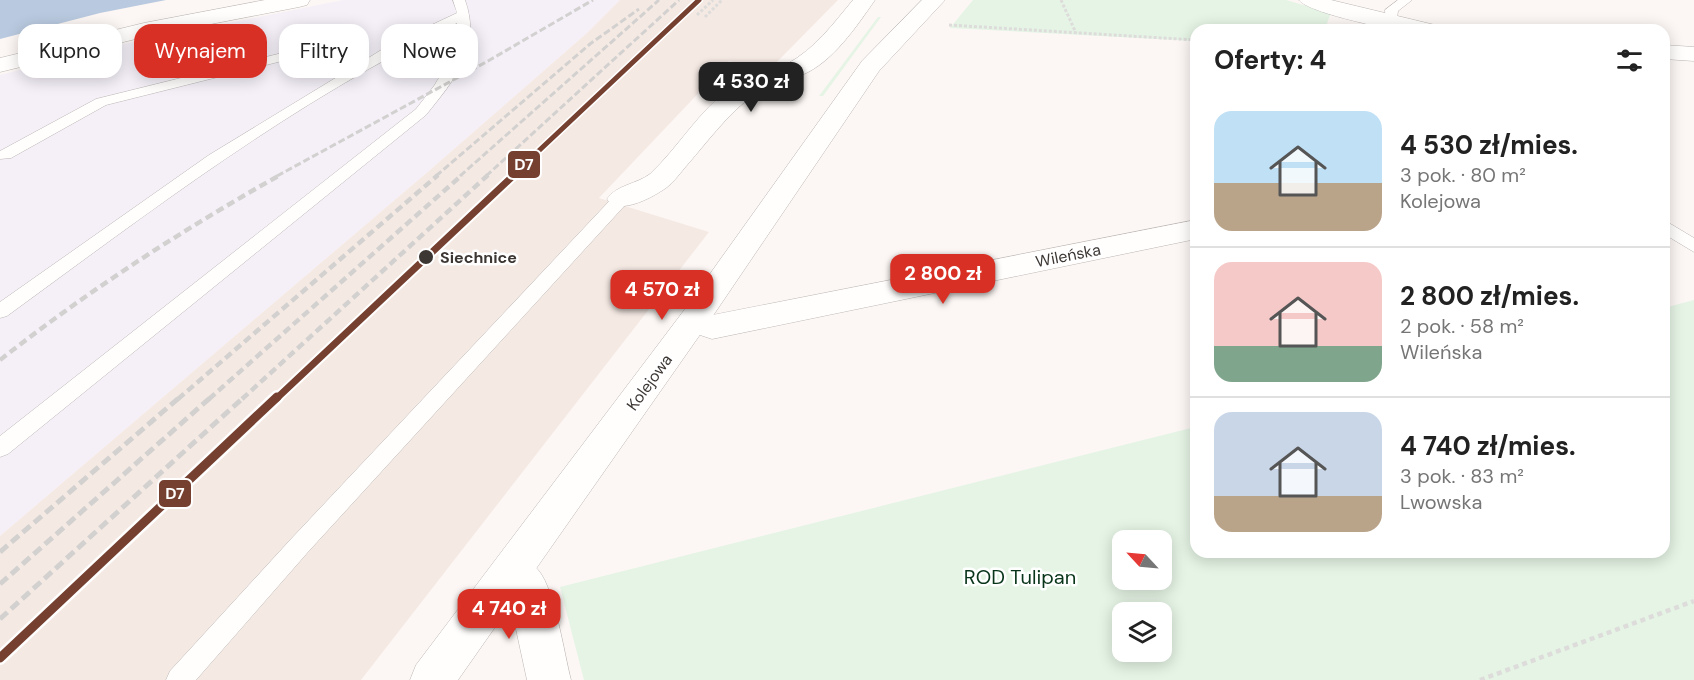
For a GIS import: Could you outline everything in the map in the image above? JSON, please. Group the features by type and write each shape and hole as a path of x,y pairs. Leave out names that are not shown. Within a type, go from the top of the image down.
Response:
{"street":[{"path":"0,65 144,30 299,0"},
{"path":"621,199 658,181 725,106 742,92 772,77 794,70 812,59 830,43 864,0"},
{"path":"1310,0 1396,24"},
{"name":"Kolejowa","path":"432,680 693,321 870,66 938,12"},
{"path":"1670,52 1694,54"},
{"name":"Wileńska","path":"693,321 712,327 1190,231"},
{"path":"510,573 524,584 529,595 549,680"}],"lane":[{"path":"1391,23 1392,10 1406,0"},
{"path":"0,448 329,188 421,112 440,88 462,51 461,8 369,64"},
{"path":"5,154 101,102 279,58"},
{"path":"0,311 216,158 346,78"},
{"path":"179,680 300,545 621,199"},
{"path":"1670,230 1694,246"}],"path":[{"path":"697,15 713,0"},
{"path":"705,17 722,0"},
{"path":"1061,0 1076,33"},
{"path":"938,12 1076,33 1190,40"},
{"path":"1480,680 1694,601"}],"shaded area":[{"path":"343,0 620,0 587,33 430,170 0,536 0,75 18,70 18,78 122,78 122,44 134,42 134,78 267,78 267,24 224,24"},
{"path":"620,0 838,0 769,70 729,61 599,198 709,232 361,680 0,680 0,536 430,170 587,33"}],"green space":[{"path":"973,0 1286,0 1331,13 1328,24 1190,24 1190,41 950,28"},
{"path":"878,17 881,17 823,96 819,96"},
{"name":"ROD Tulipan","path":"1694,300 1694,680 584,680 560,587 1190,428 1190,558 1670,558 1670,306"}],"water":[{"path":"0,0 166,0 58,24 18,24 18,34 0,39"}],"railway":[{"path":"277,176 488,61 593,0"},
{"path":"460,176 659,0"},
{"path":"486,176 679,0"},
{"path":"436,176 590,44 639,9"},
{"path":"0,360 33,334 136,262 207,217 280,175"},
{"path":"178,399 438,175"},
{"path":"209,399 462,175"},
{"path":"242,399 488,175"},
{"path":"0,552 180,397"},
{"path":"0,584 211,397"},
{"path":"0,619 244,397"}],"transit line":[{"name":"D7","path":"0,658 699,0"}],"place":[{"name":"Siechnice","path":"426,257"}]}
